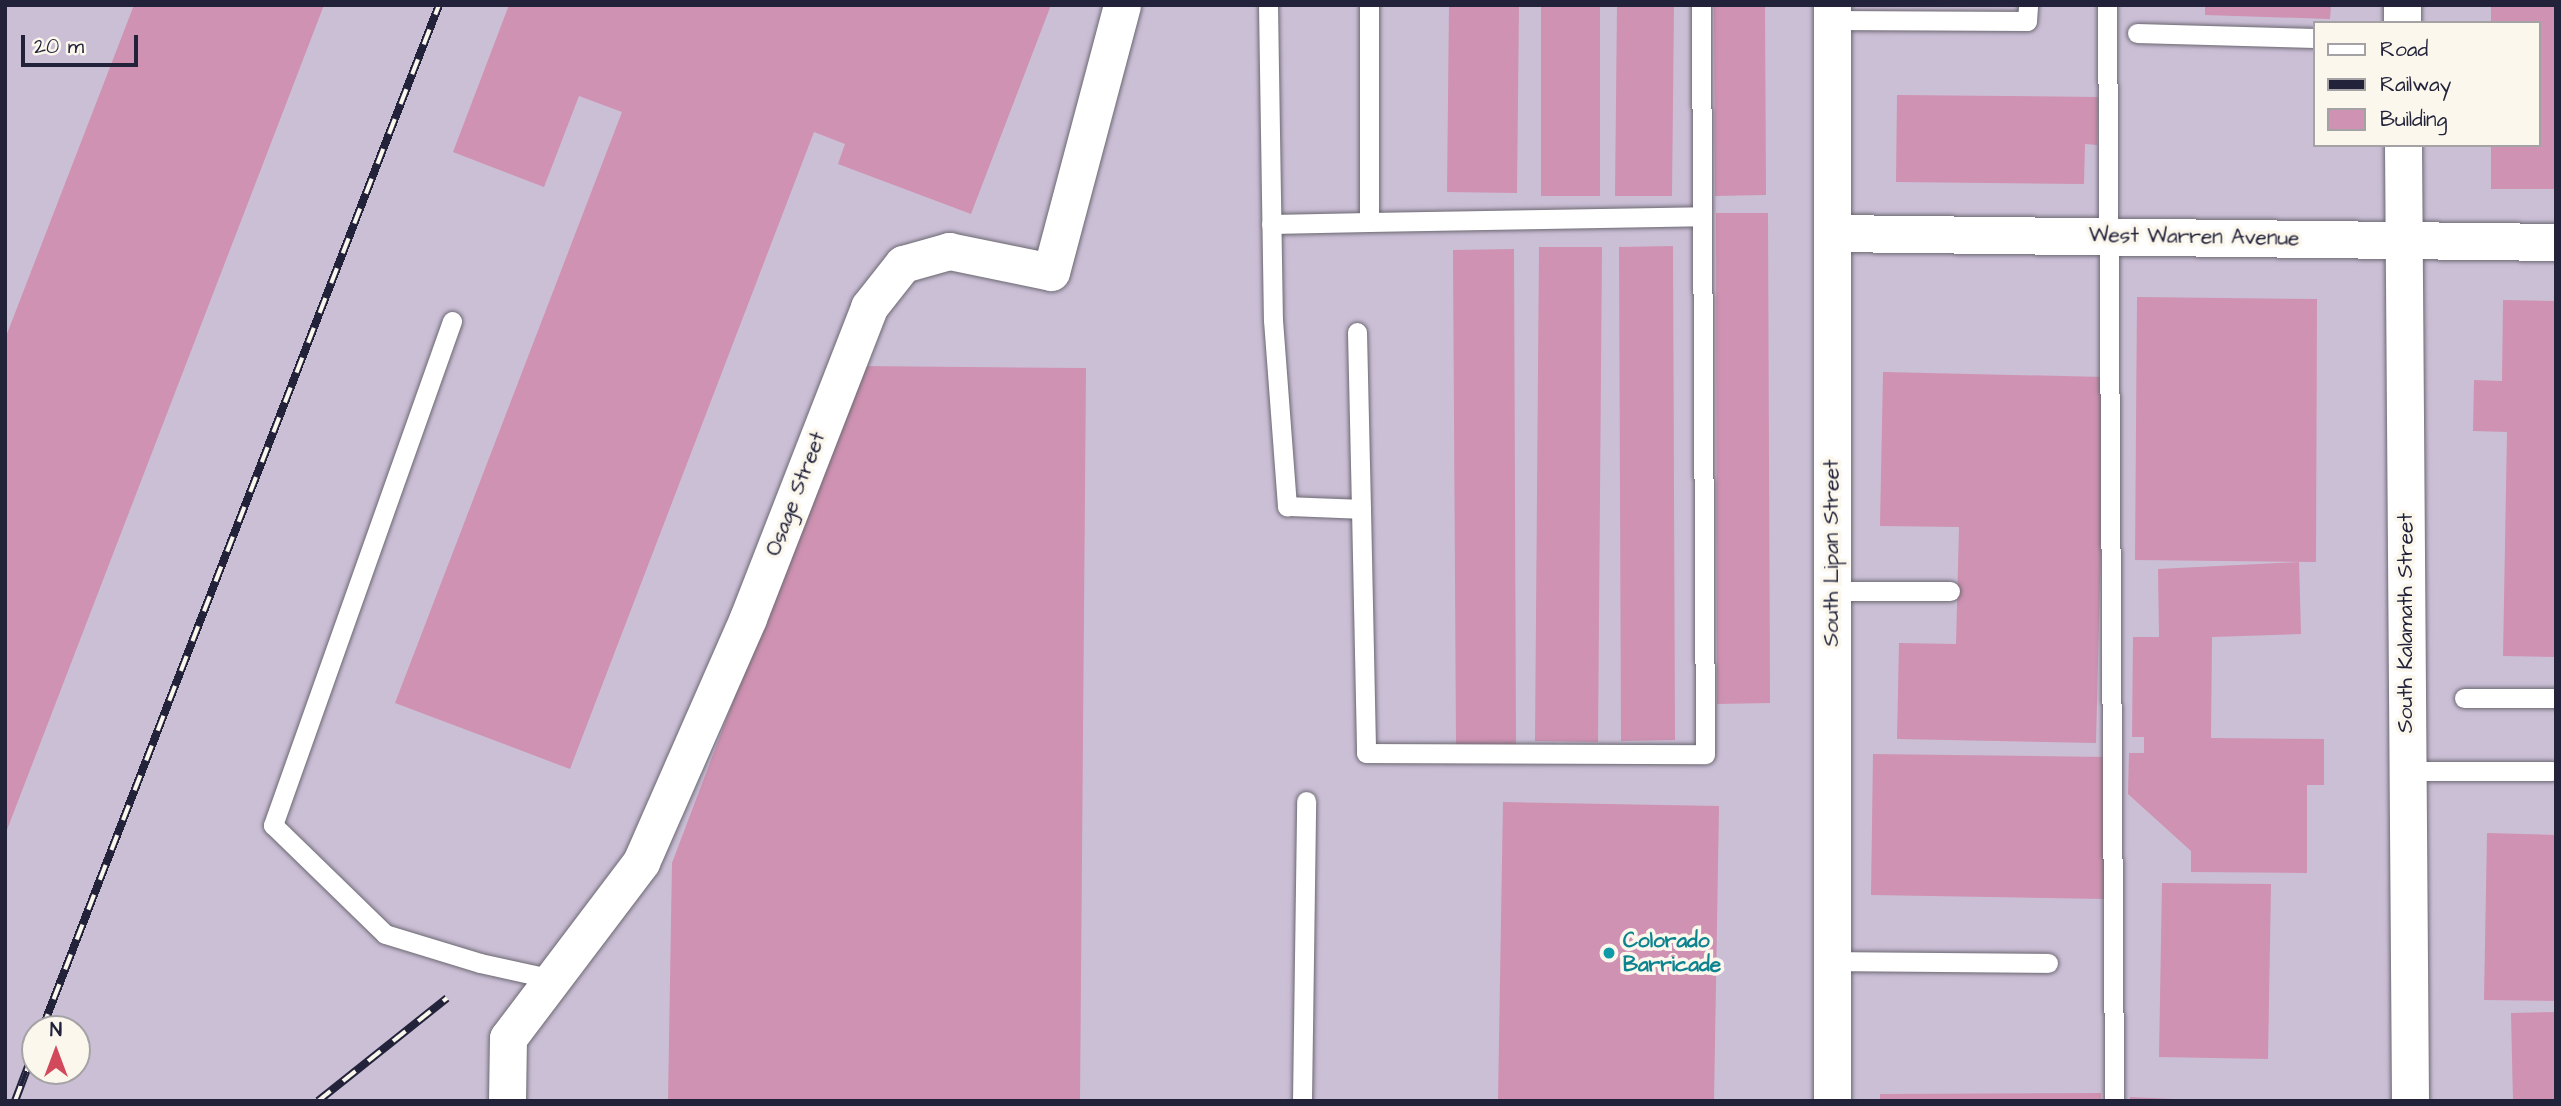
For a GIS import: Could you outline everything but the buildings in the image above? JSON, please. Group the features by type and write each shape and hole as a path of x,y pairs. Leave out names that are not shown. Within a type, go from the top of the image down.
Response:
{"street":[{"name":"Osage Street","path":"507,1101 508,1038 641,862 748,618 869,307 903,264 949,251 1051,272 1122,5"},
{"name":"South Lipan Street","path":"1832,13 1832,1101"},
{"name":"South Kalamath Street","path":"2403,147 2410,1101"},
{"name":"West Warren Avenue","path":"1832,233 2556,242"}],"lane":[{"path":"1268,5 1273,320 1287,506 1361,509"},
{"path":"1369,5 1369,222"},
{"path":"1357,332 1366,752 1705,754 1701,5"},
{"path":"1832,13 2027,21 2028,5"},
{"path":"2107,5 2114,1101"},
{"path":"2137,33 2312,38"},
{"path":"1272,224 1702,216"},
{"path":"452,321 273,825 385,934 480,963 553,979"},
{"path":"1832,591 1950,591"},
{"path":"2464,698 2556,698"},
{"path":"2407,771 2552,771"},
{"path":"1303,1101 1306,801"},
{"path":"1832,961 2048,963"}],"shaded area":[{"path":"5,5 2556,5 2556,1101 5,1101"}],"railway":[{"path":"47,1015 439,5"},
{"path":"318,1101 447,998"},
{"path":"15,1101 21,1085"}],"place":[{"name":"Colorado Barricade","path":"1609,953"}]}
